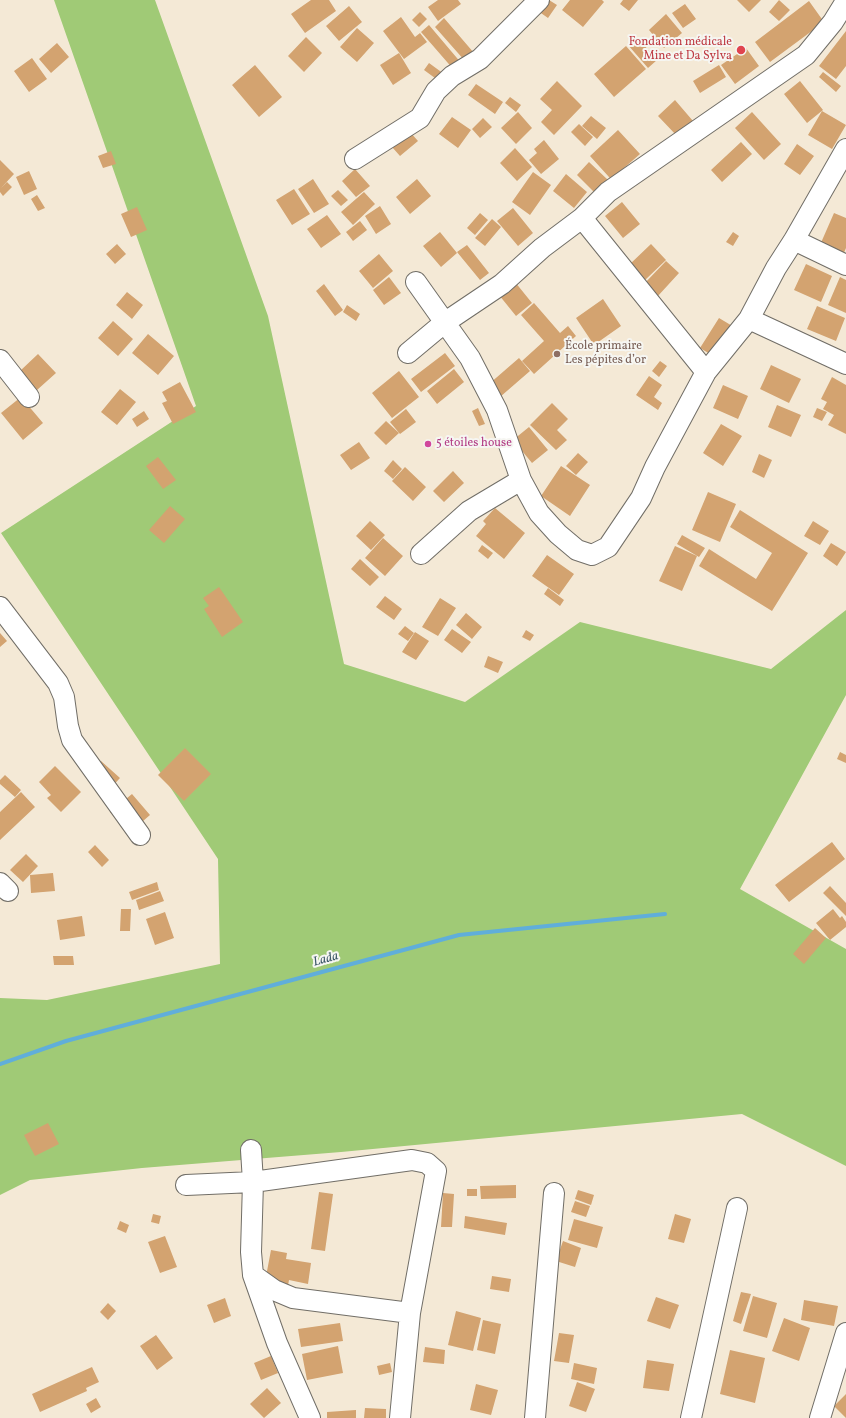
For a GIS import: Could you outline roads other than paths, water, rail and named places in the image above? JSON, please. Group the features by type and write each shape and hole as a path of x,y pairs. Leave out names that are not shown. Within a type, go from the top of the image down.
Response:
{"street":[{"path":"355,159 420,118 436,91 452,76 480,59 539,0"},
{"path":"408,353 444,323 502,284 542,248 582,218 608,192 806,55 833,22 846,1"},
{"path":"416,282 470,358 497,410 521,480 539,513 558,534 577,550 592,554 608,547 641,498 655,467 706,372 749,319 776,268 846,151"},
{"path":"582,218 706,372"},
{"path":"794,240 846,265"},
{"path":"749,319 846,364"},
{"path":"0,360 29,397"},
{"path":"421,554 469,511 521,480"},
{"path":"0,607 58,682 64,697 68,726 72,740 140,835"},
{"path":"250,1150 253,1182 251,1252 253,1275 277,1343 310,1418"},
{"path":"186,1185 253,1182 412,1160 427,1163 436,1171 410,1313 400,1418"},
{"path":"535,1418 554,1193"},
{"path":"691,1418 737,1208"},
{"path":"253,1275 274,1290 293,1298 410,1313"},
{"path":"820,1418 846,1334"}],"waterway":[{"name":"Lada","path":"0,1064 66,1041 459,935 665,914"}],"place":[{"name":"Fondation médicale Mine et Da Sylva","path":"741,50"},
{"name":"École primaire Les pépites d’or","path":"557,354"},
{"name":"5 étoiles house","path":"428,444"}]}
